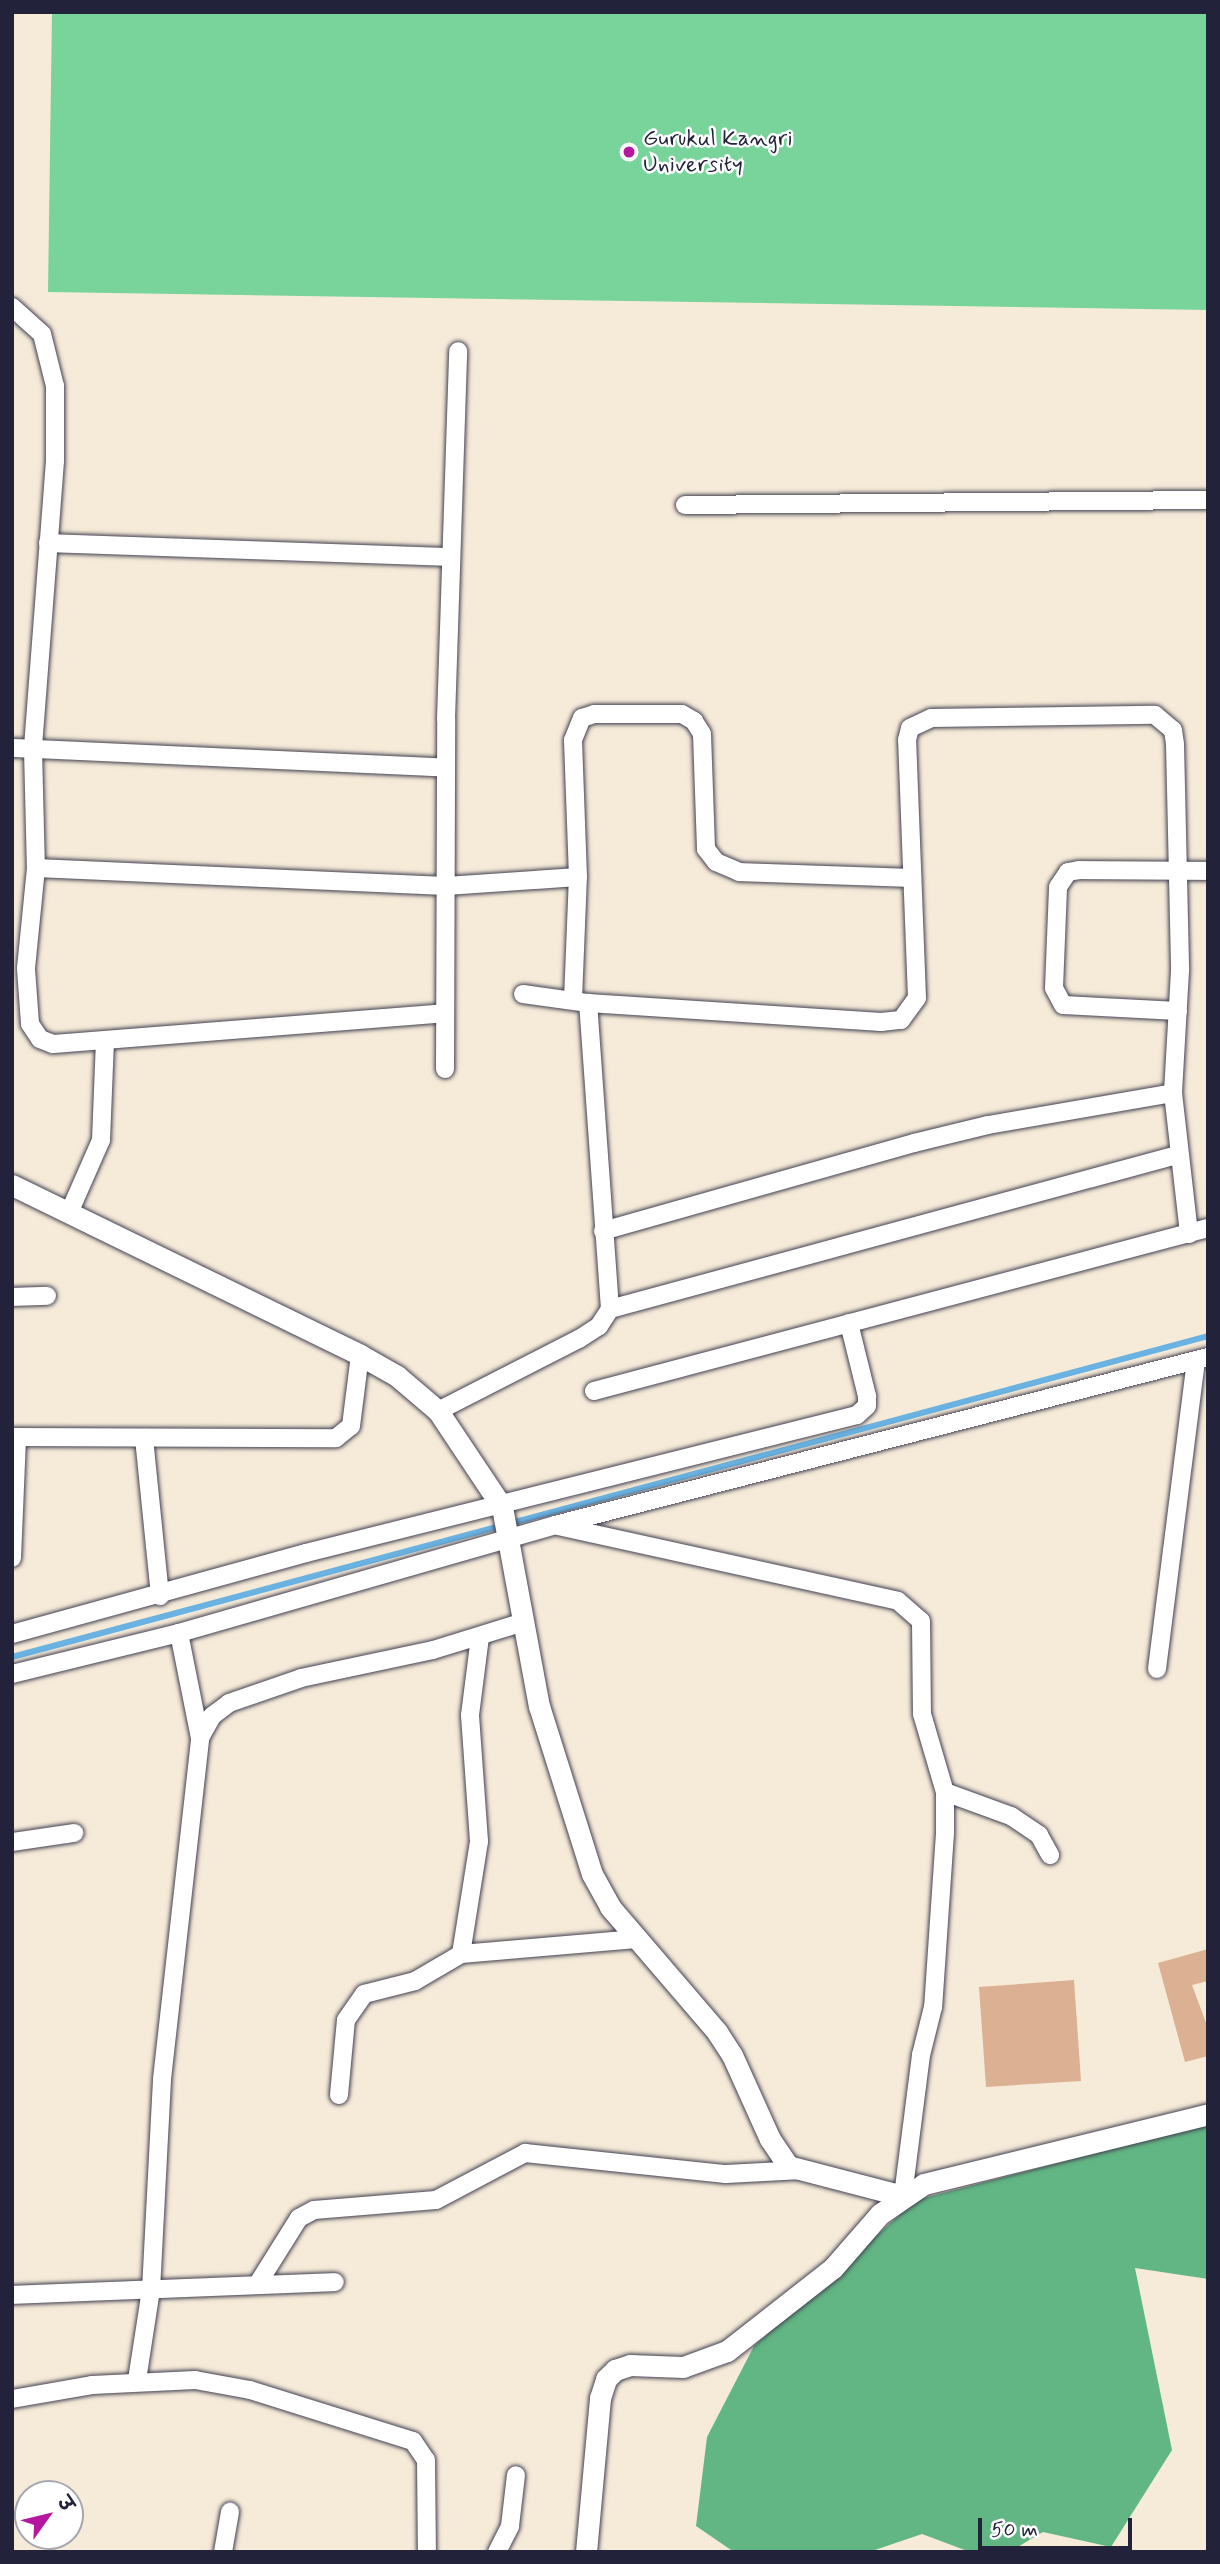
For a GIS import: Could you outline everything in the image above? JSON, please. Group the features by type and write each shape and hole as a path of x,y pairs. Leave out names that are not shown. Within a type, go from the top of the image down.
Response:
{"street":[{"path":"12,307 42,334 55,387 48,543 33,749 36,869 26,969 30,1024 40,1039 53,1044 105,1042 445,1013"},
{"path":"445,1069 446,768 458,351"},
{"path":"685,505 1208,500"},
{"path":"48,543 452,557"},
{"path":"438,1411 579,1339 599,1326 610,1308 580,1002 575,728 582,718 594,714 682,714 702,734 703,833 705,849 716,862 739,872 911,878"},
{"path":"523,994 580,1002 881,1022 901,1020 917,998 907,740 910,728 931,719 1155,715 1165,720 1175,744 1181,872 1178,1011 1172,1093 1177,1155 1189,1234"},
{"path":"12,748 446,768"},
{"path":"36,869 446,886 578,877"},
{"path":"1178,1011 1070,1008 1056,997 1054,988 1061,878 1079,870 1208,871"},
{"path":"69,1213 101,1140 105,1042"},
{"path":"603,1231 976,1128 1172,1093"},
{"path":"610,1308 1177,1155"},
{"path":"12,1185 360,1355 397,1376 438,1411 505,1523 521,1623 539,1706 592,1874 636,1940 732,2055 778,2155 788,2166 903,2196"},
{"path":"594,1391 1208,1228"},
{"path":"12,1297 47,1296"},
{"path":"12,1674 179,1633 505,1523 857,1415 867,1406 867,1396 849,1323"},
{"path":"12,1558 14,1437 336,1438 351,1426 360,1355"},
{"path":"555,1525 1202,1358 1157,1670"},
{"path":"144,1438 160,1596"},
{"path":"12,1634 160,1596 306,1553 505,1523 555,1525 898,1601 913,1610 923,1636 922,1714 945,1792 933,2007 921,2055 903,2196"},
{"path":"200,1738 212,1716 229,1703 301,1678 480,1637 521,1623"},
{"path":"137,2380 151,2290 162,2079 200,1738 179,1633"},
{"path":"461,1954 479,1841 470,1715 480,1637"},
{"path":"945,1792 1011,1816 1039,1835 1050,1855"},
{"path":"12,1842 74,1833"},
{"path":"339,2095 346,2020 356,1999 415,1981 461,1954 636,1940"},
{"path":"586,2552 600,2398 606,2379 630,2365 683,2367 704,2363 727,2351 832,2268 903,2196 924,2184 1208,2114"},
{"path":"257,2285 299,2218 314,2210 436,2200 524,2153 726,2174 803,2170"},
{"path":"12,2295 335,2282"},
{"path":"12,2399 137,2380 195,2380 250,2390 413,2441 426,2460 427,2552"},
{"path":"497,2552 509,2526 516,2475"},
{"path":"223,2552 230,2512"}],"green space":[{"name":"Gurukul Kangri University","path":"52,12 1208,12 1208,310 48,292"},
{"path":"1208,2124 1208,2279 1135,2268 1172,2450 1111,2547 1043,2532 1009,2552 970,2552 922,2534 869,2552 734,2552 696,2526 707,2437 754,2346 916,2200"}],"building":[{"path":"1208,1949 1208,1981 1192,1985 1208,2028 1208,2056 1185,2062 1158,1963"},
{"path":"1074,1980 1081,2081 986,2087 979,1987"}],"waterway":[{"path":"12,1657 1208,1336"}],"place":[{"name":"Gurukul Kangri University","path":"629,152"}]}
